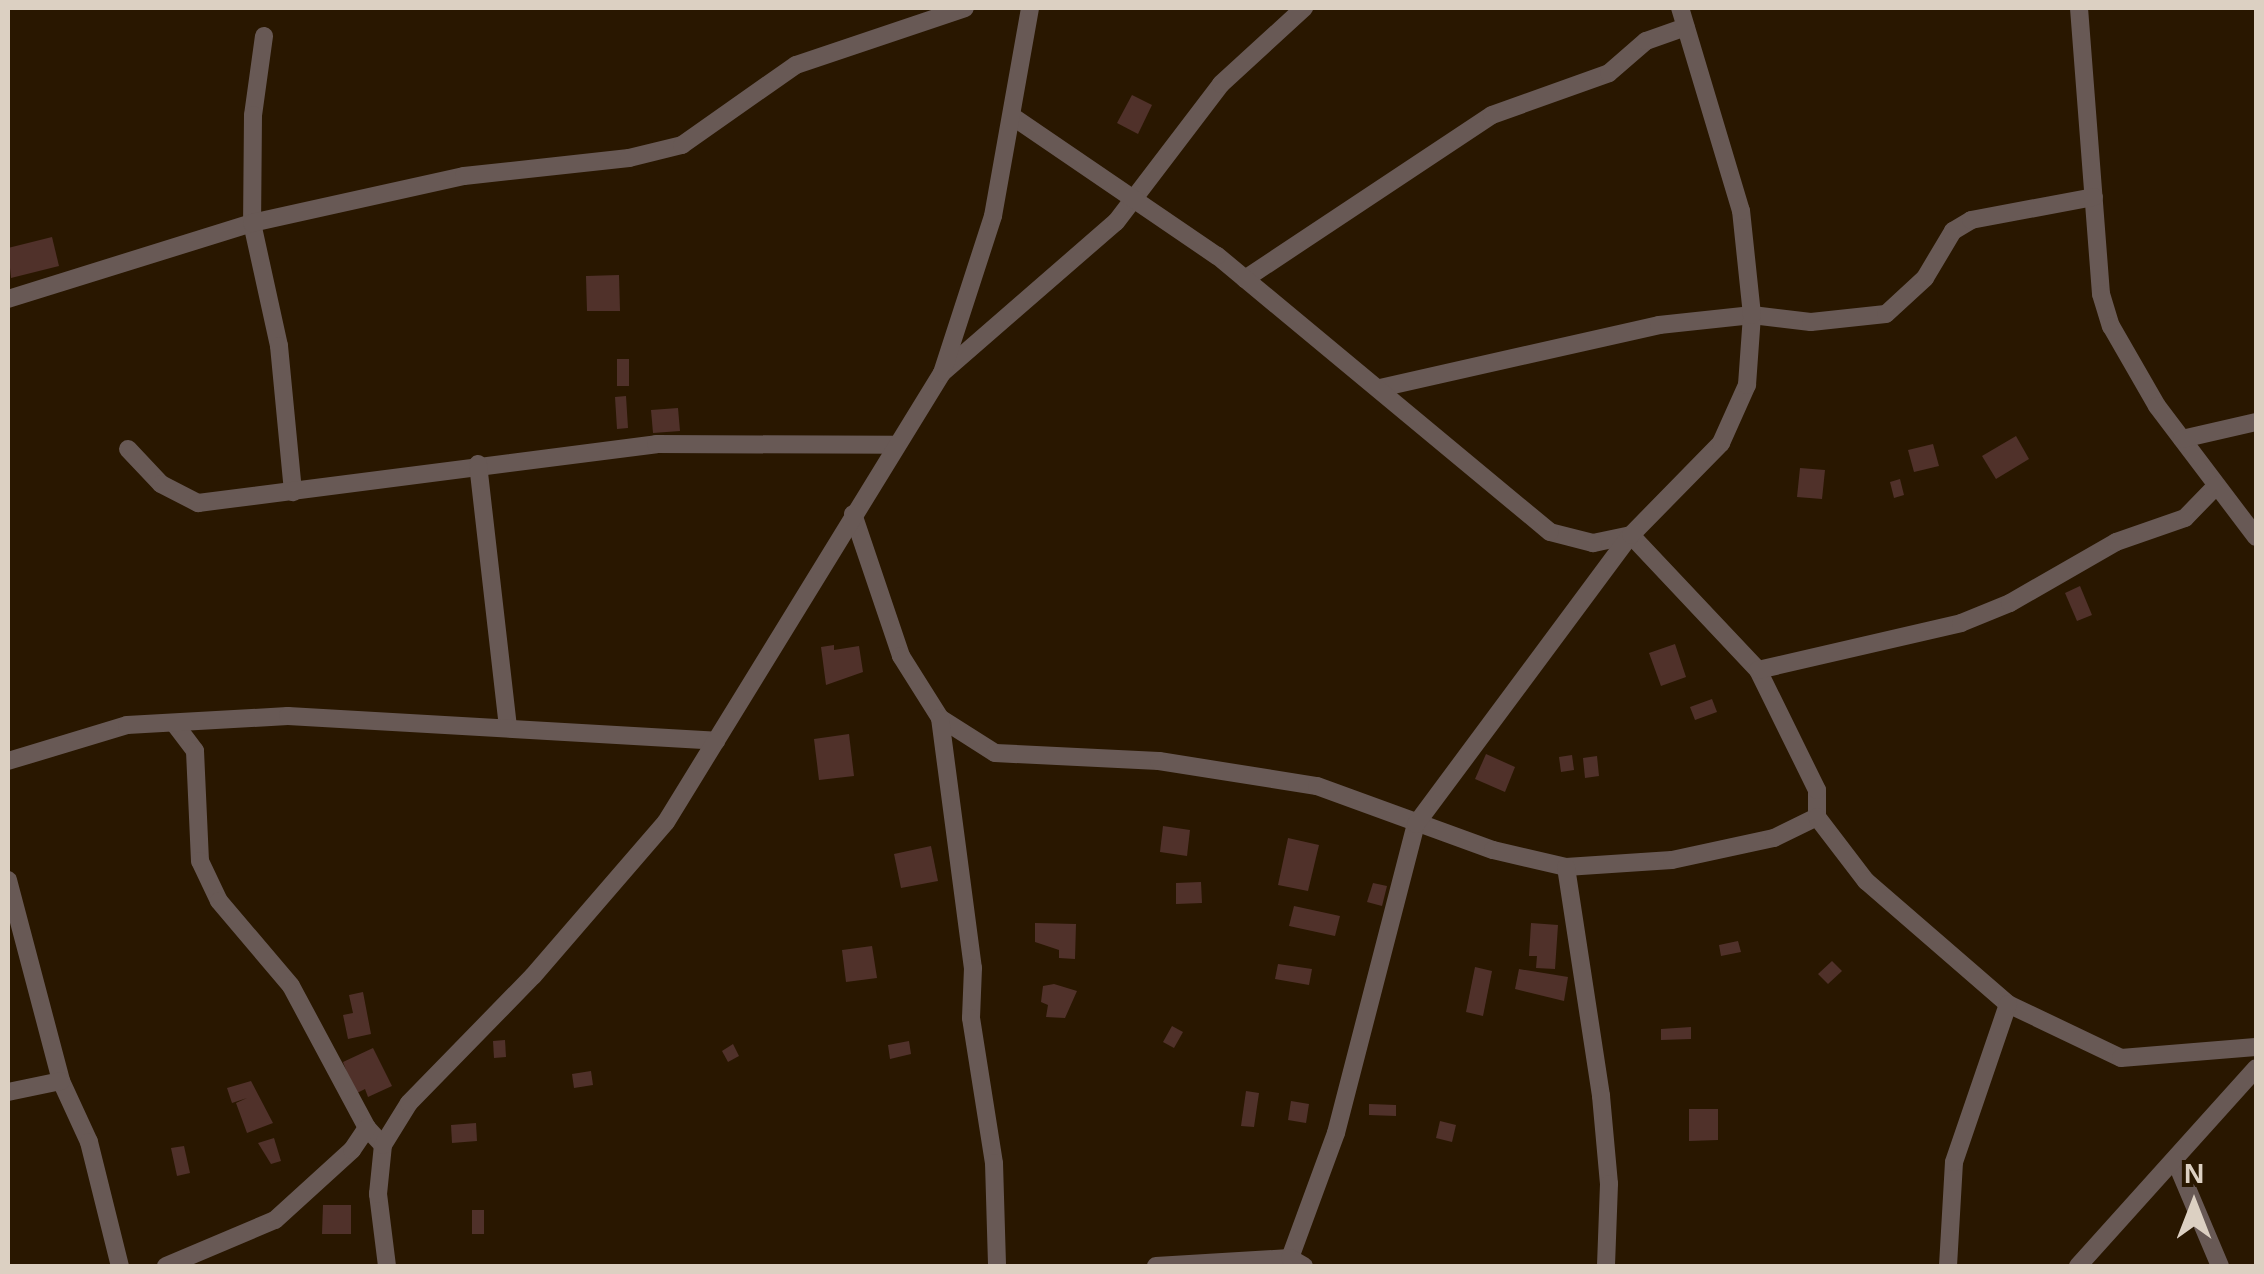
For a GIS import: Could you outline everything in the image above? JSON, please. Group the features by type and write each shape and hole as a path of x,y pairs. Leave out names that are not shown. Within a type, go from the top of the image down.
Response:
{"street":[{"path":"8,299 252,223 464,176 628,158 682,145 796,65 965,8"},
{"path":"387,1266 378,1194 383,1144 409,1103 533,976 666,822 942,373 993,216 1015,118 1030,8"},
{"path":"942,373 1136,199 1221,84 1304,8"},
{"path":"1156,1266 1297,1262 1336,1133 1416,824 1507,693 1632,534 1697,473 1737,414 1752,365 1752,315 1728,155 1680,8"},
{"path":"2079,8 2101,294 2111,326 2182,439 2256,537"},
{"path":"1245,279 1492,115 1608,73 1646,41 1686,27"},
{"path":"264,36 253,115 252,223 279,346 293,492"},
{"path":"1015,118 1136,199 1245,279 1550,532 1593,543 1632,534"},
{"path":"1380,388 1658,325 1752,315 1812,322 1886,314 1925,278 1953,231 1971,220 2094,197"},
{"path":"2182,439 2256,422"},
{"path":"128,449 181,499 234,503 478,464 656,444 896,444"},
{"path":"478,464 508,728"},
{"path":"1758,670 1961,622 2010,604 2116,542 2186,518 2216,486"},
{"path":"853,514 893,638 940,718 974,744 995,752 1159,761 1317,786 1416,824 1566,868 1672,860 1774,838 1817,817"},
{"path":"1632,534 1758,670 1816,790 1817,817 1866,880 2008,1004 2121,1058 2256,1046"},
{"path":"8,761 128,725 219,720 365,717 716,741"},
{"path":"940,718 973,968 971,1018 994,1163 998,1266"},
{"path":"195,751 219,720"},
{"path":"174,723 195,751 200,861 219,900 291,986 366,1128 383,1144"},
{"path":"946,761 974,744"},
{"path":"1566,868 1601,1096 1609,1184 1606,1266"},
{"path":"8,880 61,1080 89,1142 120,1266"},
{"path":"1948,1266 1954,1162 2008,1004"},
{"path":"2078,1266 2176,1162 2256,1068"},
{"path":"8,1092 61,1080"},
{"path":"166,1266 275,1220 352,1150 366,1128"},
{"path":"2176,1162 2220,1266"}],"building":[{"path":"1132,95 1152,105 1138,134 1117,123"},
{"path":"52,237 59,266 11,278 8,248"},
{"path":"619,275 620,311 587,311 586,276"},
{"path":"617,359 629,359 629,386 617,386"},
{"path":"626,396 628,428 617,429 615,397"},
{"path":"678,408 680,431 653,433 651,410"},
{"path":"2016,436 2029,459 1996,479 1982,456"},
{"path":"1933,444 1939,466 1914,472 1908,450"},
{"path":"1800,468 1825,470 1822,499 1797,497"},
{"path":"1900,479 1904,495 1894,498 1890,482"},
{"path":"2080,586 2092,615 2077,621 2065,593"},
{"path":"1675,644 1686,677 1661,686 1649,653"},
{"path":"834,645 834,650 859,646 863,672 826,685 821,647"},
{"path":"1712,699 1717,712 1695,720 1690,707"},
{"path":"849,734 854,776 819,780 814,739"},
{"path":"1486,754 1515,767 1505,792 1475,779"},
{"path":"1572,755 1574,770 1561,772 1559,757"},
{"path":"1597,756 1599,776 1585,778 1583,758"},
{"path":"1163,826 1190,830 1187,856 1160,852"},
{"path":"1288,838 1319,845 1308,891 1278,885"},
{"path":"931,846 938,881 901,888 894,854"},
{"path":"1201,882 1202,903 1176,904 1176,883"},
{"path":"1373,883 1387,886 1382,906 1367,902"},
{"path":"1294,906 1340,916 1335,936 1289,926"},
{"path":"1035,923 1076,924 1075,959 1059,958 1059,950 1035,942"},
{"path":"1531,923 1558,925 1555,969 1536,968 1537,956 1529,956"},
{"path":"1738,941 1741,952 1721,956 1719,945"},
{"path":"872,946 877,978 846,982 842,950"},
{"path":"1832,961 1842,971 1828,984 1818,974"},
{"path":"1278,964 1312,969 1309,985 1275,979"},
{"path":"1475,967 1492,971 1483,1016 1466,1012"},
{"path":"1519,969 1568,977 1564,1001 1515,989"},
{"path":"1054,984 1077,991 1065,1018 1046,1017 1048,1005 1041,1002 1043,986"},
{"path":"363,992 371,1034 348,1039 343,1015 353,1013 349,995"},
{"path":"1172,1026 1183,1032 1174,1048 1163,1042"},
{"path":"1691,1027 1691,1039 1661,1040 1661,1029"},
{"path":"505,1040 506,1057 494,1058 493,1041"},
{"path":"909,1041 911,1054 890,1059 888,1045"},
{"path":"733,1044 739,1056 728,1062 722,1051"},
{"path":"373,1048 392,1086 368,1097 365,1089 355,1094 343,1062"},
{"path":"591,1071 593,1085 574,1088 572,1074"},
{"path":"251,1081 273,1123 247,1133 236,1103 247,1098 232,1103 227,1088"},
{"path":"1246,1091 1259,1093 1254,1127 1241,1126"},
{"path":"1291,1101 1309,1104 1306,1123 1288,1120"},
{"path":"1369,1104 1396,1105 1396,1116 1369,1115"},
{"path":"1689,1109 1718,1109 1718,1140 1689,1141"},
{"path":"1440,1121 1456,1125 1452,1142 1436,1138"},
{"path":"476,1123 477,1141 452,1143 451,1125"},
{"path":"274,1138 281,1161 271,1164 258,1143"},
{"path":"184,1146 190,1173 177,1176 171,1148"},
{"path":"323,1205 351,1205 351,1234 322,1234"},
{"path":"472,1210 484,1210 484,1234 472,1234"}]}
